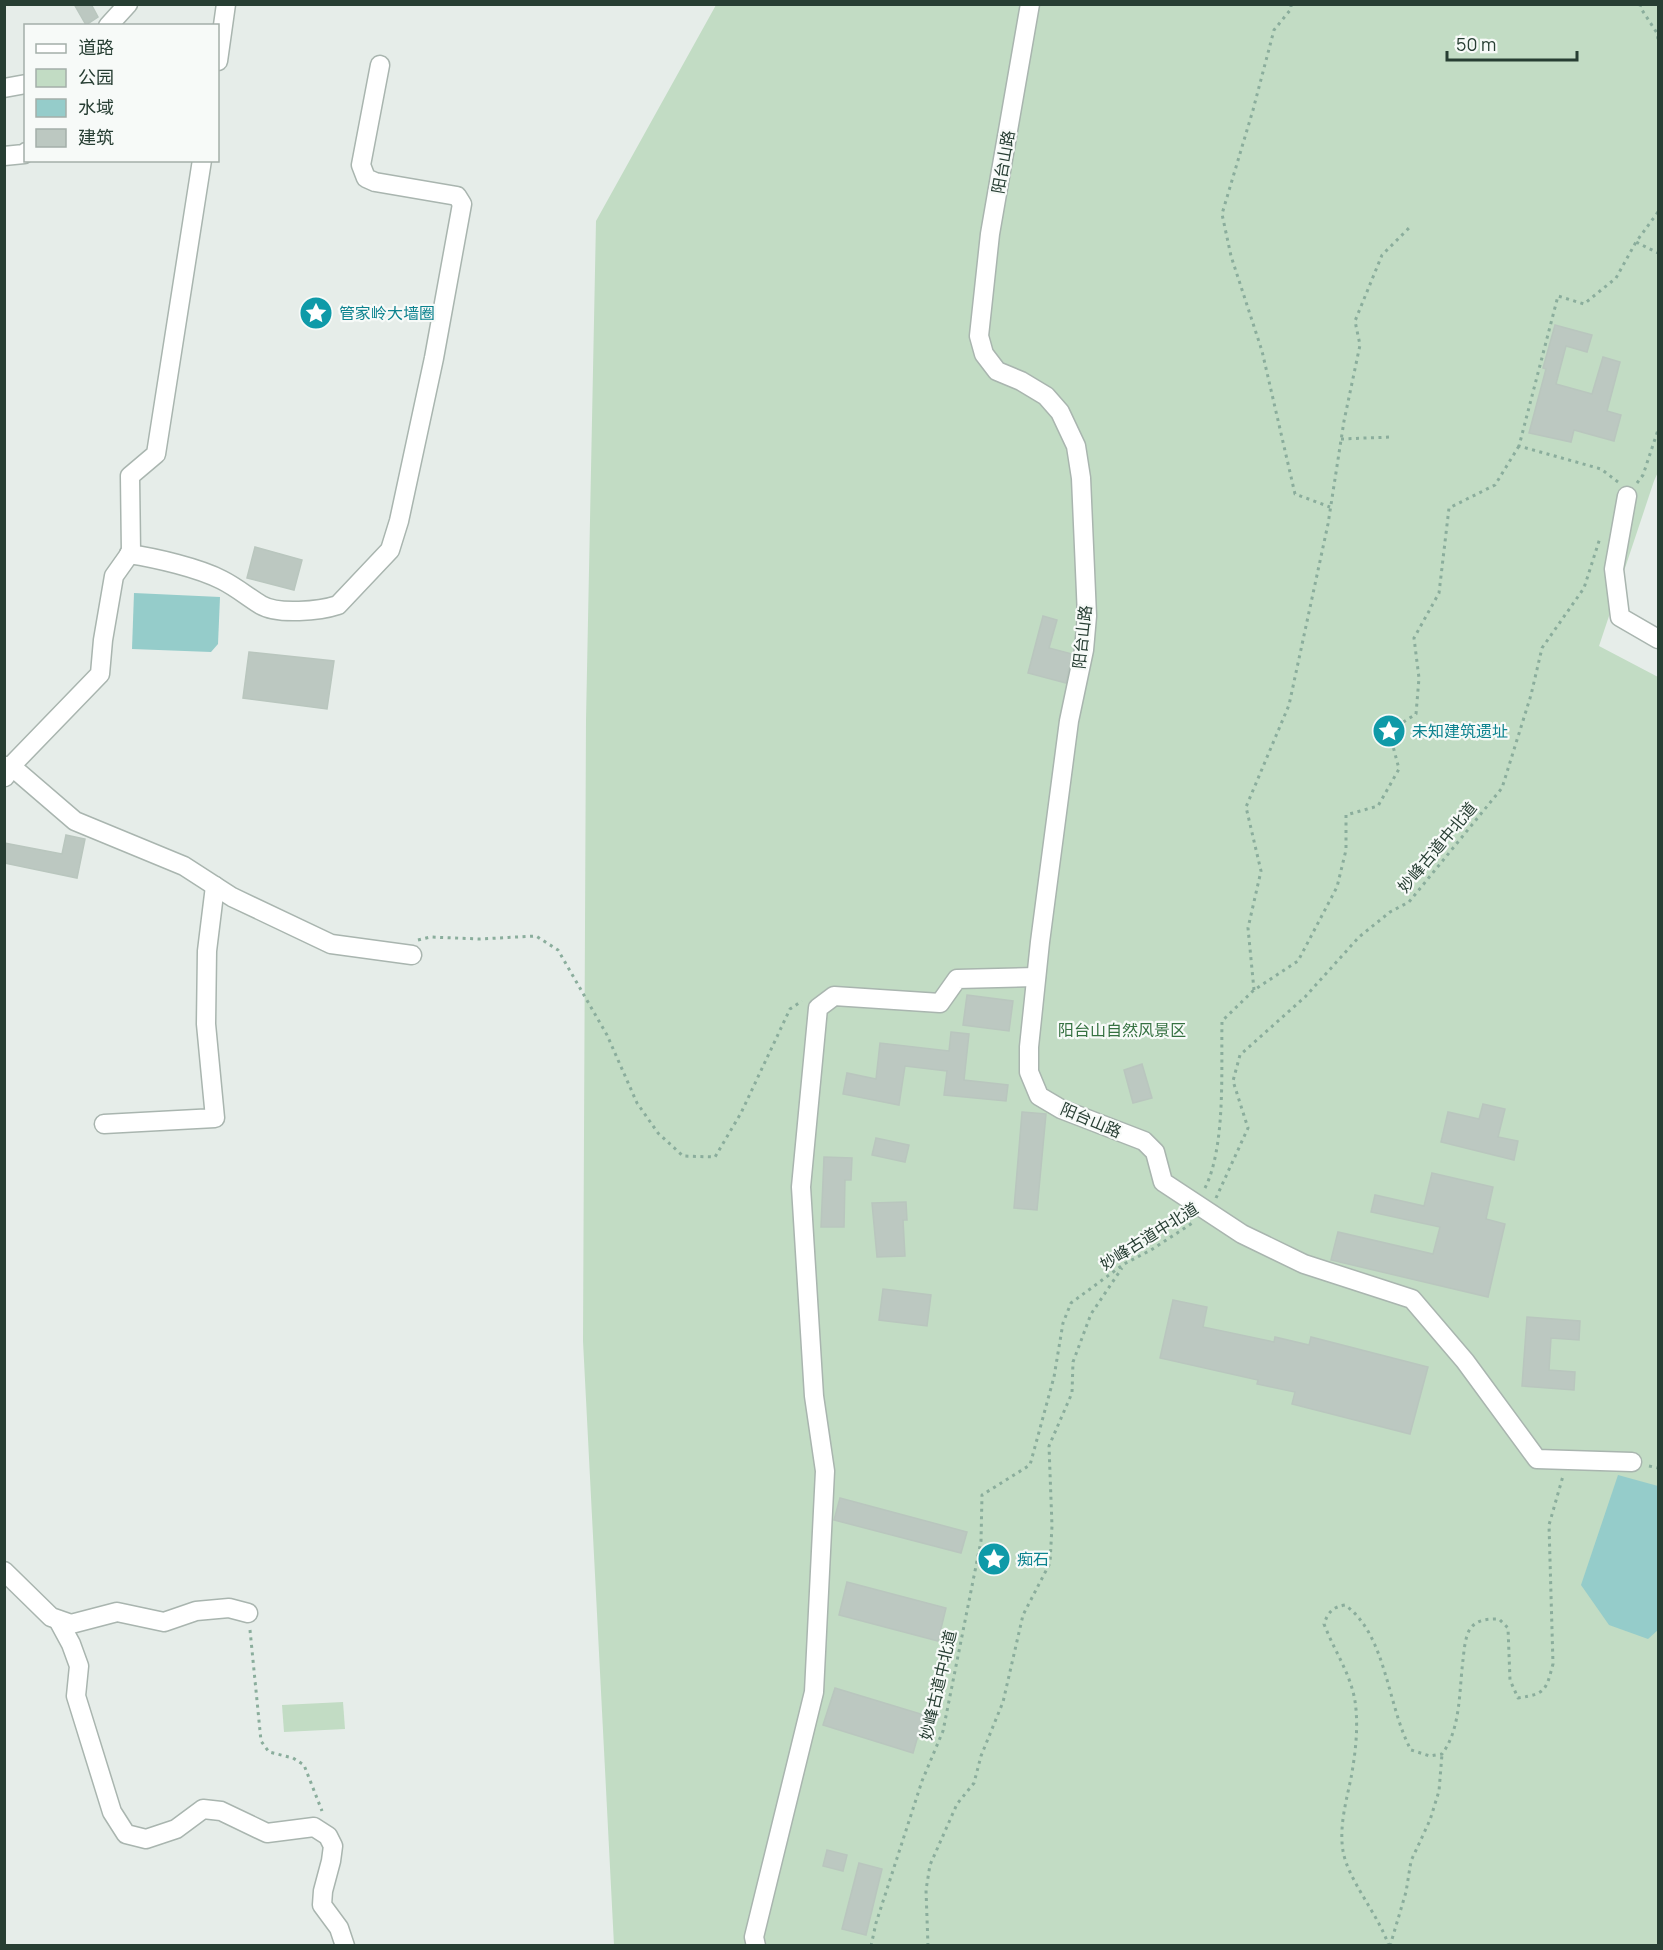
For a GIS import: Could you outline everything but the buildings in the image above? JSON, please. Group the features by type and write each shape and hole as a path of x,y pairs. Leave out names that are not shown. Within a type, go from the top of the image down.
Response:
{"street":[{"path":"110,24 128,4"},
{"path":"219,54 226,4"},
{"name":"阳台山路","path":"1030,4 990,234 979,336 984,354 997,371 1021,381 1046,396 1060,412 1076,446 1081,478 1087,616 1084,650 1069,721 1036,978 1029,1047 1029,1072 1039,1095 1061,1109 1144,1141 1155,1152 1163,1182 1242,1233 1304,1264 1412,1299 1466,1361 1537,1459 1568,1460"},
{"path":"129,554 170,563 221,579 263,606 299,612 326,609 338,605 390,549 399,521 418,434 462,204 458,196 375,182 366,178 361,165 380,65"},
{"path":"4,88 24,84"},
{"path":"4,156 24,154"},
{"path":"202,162 156,454 130,476 129,554 114,576 103,640 100,674 7,770 75,821 184,866 232,897 332,944 412,955"},
{"path":"1628,496 1614,569 1620,617 1659,639"},
{"path":"104,1125 215,1118 206,1024 207,951 215,886"},
{"path":"756,1946 754,1937 814,1692 825,1470 814,1396 801,1187 818,1008 834,996 940,1003 957,979 1036,978"},
{"path":"1568,1460 1632,1462"},
{"path":"4,1571 51,1617 71,1624 117,1612 164,1622 196,1611 229,1608 248,1613"},
{"path":"58,1620 71,1644 79,1666 76,1696 112,1812 126,1834 146,1839 176,1829 203,1809 221,1811 267,1833 314,1827 328,1836 333,1845 322,1905 339,1928 345,1946"}],"path":[{"path":"1291,4 1291,9 1274,30 1222,214 1231,256 1262,351 1295,494 1330,507"},
{"path":"1641,4 1640,7 1659,39"},
{"path":"1204,1208 1220,1130 1222,1021 1254,990 1298,961 1337,887 1346,850 1346,815 1378,806 1398,770 1389,731 1416,714 1419,678 1414,638 1439,593 1449,508 1495,485 1519,446 1557,296 1584,304 1616,278 1636,242 1659,212"},
{"path":"1254,990 1248,928 1261,871 1246,807 1289,705 1330,507 1360,345 1355,321 1382,255 1411,226"},
{"path":"1636,242 1659,253"},
{"path":"1519,446 1601,469 1616,479 1628,496 1643,475 1659,430"},
{"path":"1341,439 1392,437"},
{"name":"妙峰古道中北道","path":"871,1946 876,1923 922,1780 943,1731 981,1540 982,1494 1030,1465 1054,1377 1063,1323 1071,1303 1124,1264 1151,1250 1204,1208 1234,1162 1248,1128 1233,1081 1240,1055 1305,997 1359,937 1390,912 1409,902 1502,788 1531,695 1542,648 1584,588 1601,536"},
{"path":"389,952 408,942 430,937 480,939 536,936 558,950 607,1035 637,1103 658,1132 683,1156 715,1157 741,1113 790,1009 804,1000"},
{"path":"928,1946 926,1890 930,1865 957,1804 974,1783 981,1756 1003,1702 1023,1615 1050,1563 1052,1526 1049,1446 1072,1393 1073,1362 1091,1314 1124,1264"},
{"path":"1390,1946 1406,1892 1410,1861 1430,1820 1439,1791 1442,1754 1449,1744 1455,1724 1464,1649 1470,1629 1483,1619 1499,1619 1508,1628 1510,1680 1518,1698 1537,1695 1548,1684 1553,1664 1549,1525 1568,1460"},
{"path":"1390,1946 1383,1927 1346,1863 1342,1848 1344,1811 1355,1749 1356,1709 1349,1676 1324,1624 1334,1607 1345,1605 1356,1613 1377,1650 1401,1731 1411,1750 1430,1756 1442,1754"},
{"path":"248,1613 261,1741 268,1752 293,1758 304,1765 320,1803 328,1836"}],"green space":[{"name":"阳台山自然风景区","path":"716,5 1658,5 1658,472 1599,646 1658,677 1658,1945 614,1945 583,1341 586,720 596,221"},
{"path":"343,1702 345,1729 284,1732 282,1705"}],"water":[{"path":"134,593 220,597 218,644 211,652 132,649"},
{"path":"1618,1475 1658,1486 1658,1630 1648,1639 1609,1625 1581,1585"}],"place":[{"name":"管家岭大墙圈","path":"316,313"},
{"name":"未知建筑遗址","path":"1389,731"},
{"name":"痴石","path":"994,1559"}]}
